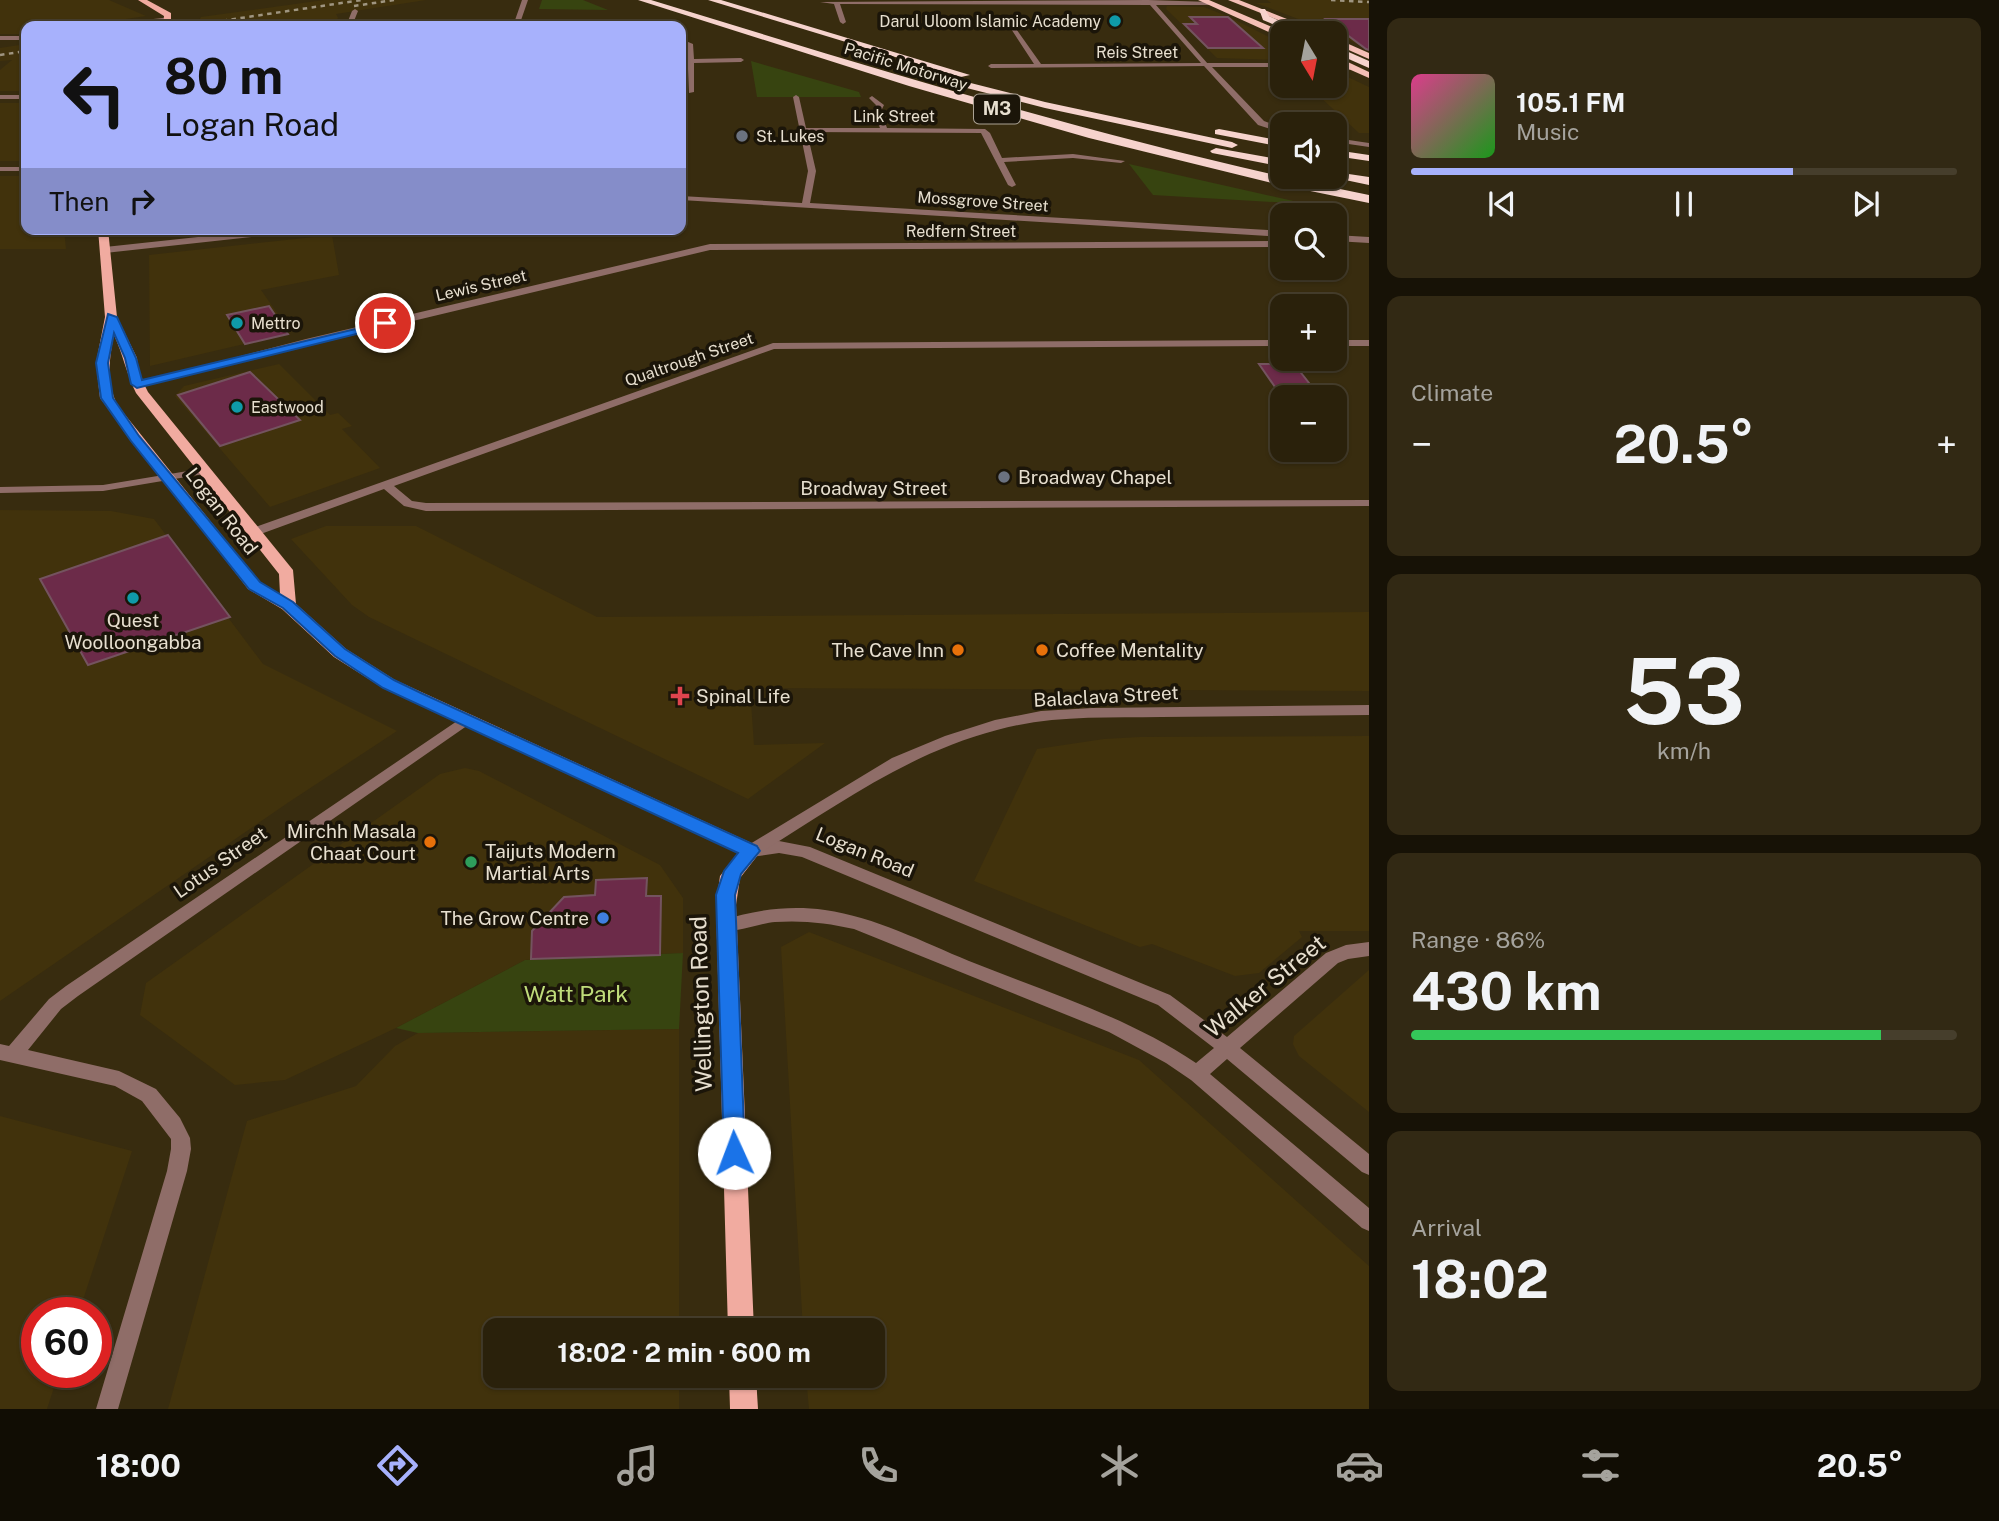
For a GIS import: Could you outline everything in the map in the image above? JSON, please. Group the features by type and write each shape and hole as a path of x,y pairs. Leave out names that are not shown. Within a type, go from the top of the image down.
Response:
{"highway":[{"name":"Pacific Motorway","path":"642,0 906,83 1061,127 1190,160 1369,199"},
{"path":"666,0 995,99 1113,128 1270,161"},
{"path":"1232,0 1287,21"},
{"path":"1206,1 1270,28"},
{"name":"Pacific Motorway","path":"708,3 1011,87 1137,116 1270,142"},
{"path":"708,3 984,90 1150,129 1270,152"},
{"path":"1262,11 1266,18 1273,21"},
{"path":"1348,47 1369,56"},
{"path":"1348,55 1369,65"},
{"path":"1348,66 1369,75"},
{"path":"1347,155 1369,158"},
{"path":"1347,165 1369,168"},
{"path":"1347,176 1369,181"}],"main road":[{"path":"142,0 160,8 167,21"},
{"name":"Logan Road","path":"103,235 111,317 102,363 107,398 135,438 254,586 288,605 321,638 389,684 751,851"},
{"name":"Logan Road","path":"111,317 131,358 137,384 288,573 288,605"},
{"name":"Wellington Road","path":"741,1318 726,926 728,883 736,867 751,851"},
{"path":"743,1388 744,1409"}],"street":[{"path":"518,21 526,0"},
{"path":"1150,1 1171,0"},
{"path":"1150,1 1261,123 1270,126"},
{"path":"823,2 1206,1"},
{"path":"836,2 843,22"},
{"path":"351,21 355,11"},
{"path":"1007,19 1039,66"},
{"path":"0,38 21,38"},
{"path":"686,43 690,44 691,92"},
{"path":"691,61 741,60"},
{"name":"Reis Street","path":"991,66 1270,65"},
{"path":"1348,68 1353,68"},
{"path":"0,97 21,97"},
{"path":"796,97 812,173 806,204"},
{"path":"872,98 880,105 877,111 884,130"},
{"name":"Link Street","path":"804,130 983,132 1000,160"},
{"path":"1347,142 1369,145"},
{"path":"1012,184 1000,160 1047,160 1073,156 1121,161"},
{"path":"0,169 21,169"},
{"name":"Mossgrove Street","path":"686,198 1270,233"},
{"path":"1207,229 1212,244"},
{"path":"104,250 243,235"},
{"path":"1347,239 1369,242"},
{"path":"1347,243 1369,242"},
{"name":"Redfern Street","path":"710,247 1270,244"},
{"name":"Lewis Street","path":"137,384 319,338 710,247"},
{"path":"1347,343 1369,343"},
{"name":"Qualtrough Street","path":"254,533 773,346 1270,344"},
{"path":"0,490 103,488 206,471"},
{"name":"Broadway Street","path":"386,485 408,504 426,507 1369,503"},
{"name":"Balaclava Street","path":"751,851 897,762 950,740 995,726 1041,716 1092,713 1369,710"},
{"name":"Lotus Street","path":"6,1053 55,1004 72,991 282,844 466,720"},
{"name":"Logan Road","path":"751,851 770,847 796,848 924,898 1154,995 1187,1016 1226,1047 1369,1166"},
{"path":"726,926 771,914 820,916 866,925 1115,1027 1162,1051 1197,1074 1369,1221"},
{"name":"Walker Street","path":"1197,1074 1332,958 1346,952 1369,949"},
{"path":"6,1053 128,1082 159,1104 177,1129 181,1142 177,1171 107,1409"}],"shaded area":[{"path":"0,0 109,0 146,16 112,21 21,21 21,34 0,34"},
{"path":"324,0 426,0 336,14 336,21 199,21 201,17"},
{"path":"1267,0 1369,0 1369,50 1348,40 1348,21 1303,21 1256,3 1271,3"},
{"path":"1167,6 1204,7 1229,17 1270,38 1270,60 1217,58 1166,9"},
{"path":"21,45 21,91 0,91 0,70 12,60 0,61 0,48"},
{"path":"1348,77 1369,87 1369,133 1359,133 1347,122 1347,112 1336,112 1321,98 1348,98"},
{"path":"0,103 21,103 21,161 0,161"},
{"path":"0,176 21,176 21,235 65,235 66,249 0,249"},
{"path":"332,235 339,275 261,290 291,333 150,366 149,255"},
{"path":"279,364 330,415 338,413 352,426 342,429 380,468 270,507 175,396 184,386"},
{"path":"0,510 111,511 154,519 263,664 397,731 0,1001"},
{"path":"326,526 416,526 597,617 1369,612 1369,691 750,688 754,745 825,743 748,799 369,617 352,605 291,539"},
{"path":"1369,736 1369,931 1299,931 1302,937 1259,973 1235,976 1152,944 1140,947 974,881 1037,749 1104,739 1140,737"},
{"path":"465,768 479,771 660,865 683,898 683,953 525,960 396,1028 285,1080 235,1085 140,1015 146,983 440,774"},
{"path":"809,932 1139,1060 1369,1266 1369,1409 809,1409 807,1388 885,1388 885,1318 802,1318 781,947"},
{"path":"1369,970 1369,1112 1299,1056 1293,1044 1294,1036"},
{"path":"679,1029 679,1318 483,1318 483,1388 679,1388 679,1409 168,1409 247,1121 356,1086 395,1046 418,1033"},
{"path":"0,1116 132,1151 84,1297 21,1297 21,1388 54,1388 47,1409 0,1409"}],"green space":[{"path":"542,0 583,0 608,10 539,9"},
{"path":"751,61 859,92 861,97 757,97"},
{"path":"1129,164 1303,203 1290,203 1153,195"},
{"name":"Watt Park","path":"683,953 679,1029 418,1033 396,1028 525,960"}],"building":[{"path":"1190,17 1228,17 1263,48 1208,48 1184,24 1197,24"},
{"path":"1326,19 1369,19 1369,50 1348,36 1348,21"},
{"path":"269,306 288,334 245,344 227,315"},
{"path":"1259,364 1270,364 1270,371 1300,371 1311,385 1274,385"},
{"name":"Eastwood","path":"250,372 300,420 220,446 178,395"},
{"name":"Quest Woolloongabba","path":"168,535 230,617 88,665 40,579"},
{"name":"The Grow Centre","path":"647,878 646,896 661,896 660,955 531,959 532,931 564,897 595,895 596,880"}],"railway":[{"path":"221,21 362,0"},
{"path":"354,6 394,0"},
{"path":"1331,0 1369,2"},
{"path":"0,55 21,52"}],"place":[{"name":"Darul Uloom Islamic Academy","path":"1115,21"},
{"name":"St. Lukes","path":"742,136"},
{"name":"Mettro","path":"237,323"},
{"name":"Eastwood","path":"237,407"},
{"name":"Broadway Chapel","path":"1004,477"},
{"name":"Quest Woolloongabba","path":"133,598"},
{"name":"The Cave Inn","path":"958,650"},
{"name":"Coffee Mentality","path":"1042,650"},
{"name":"Spinal Life","path":"680,696"},
{"name":"Mirchh Masala Chaat Court","path":"430,842"},
{"name":"Taijuts Modern Martial Arts","path":"471,862"},
{"name":"The Grow Centre","path":"603,918"}],"route":[{"path":"385,323 137,384 132,372 131,358 111,317 102,363 107,398 135,438 254,586 288,605 340,653 415,697 751,851 733,871 726,895 734,1153"}]}
